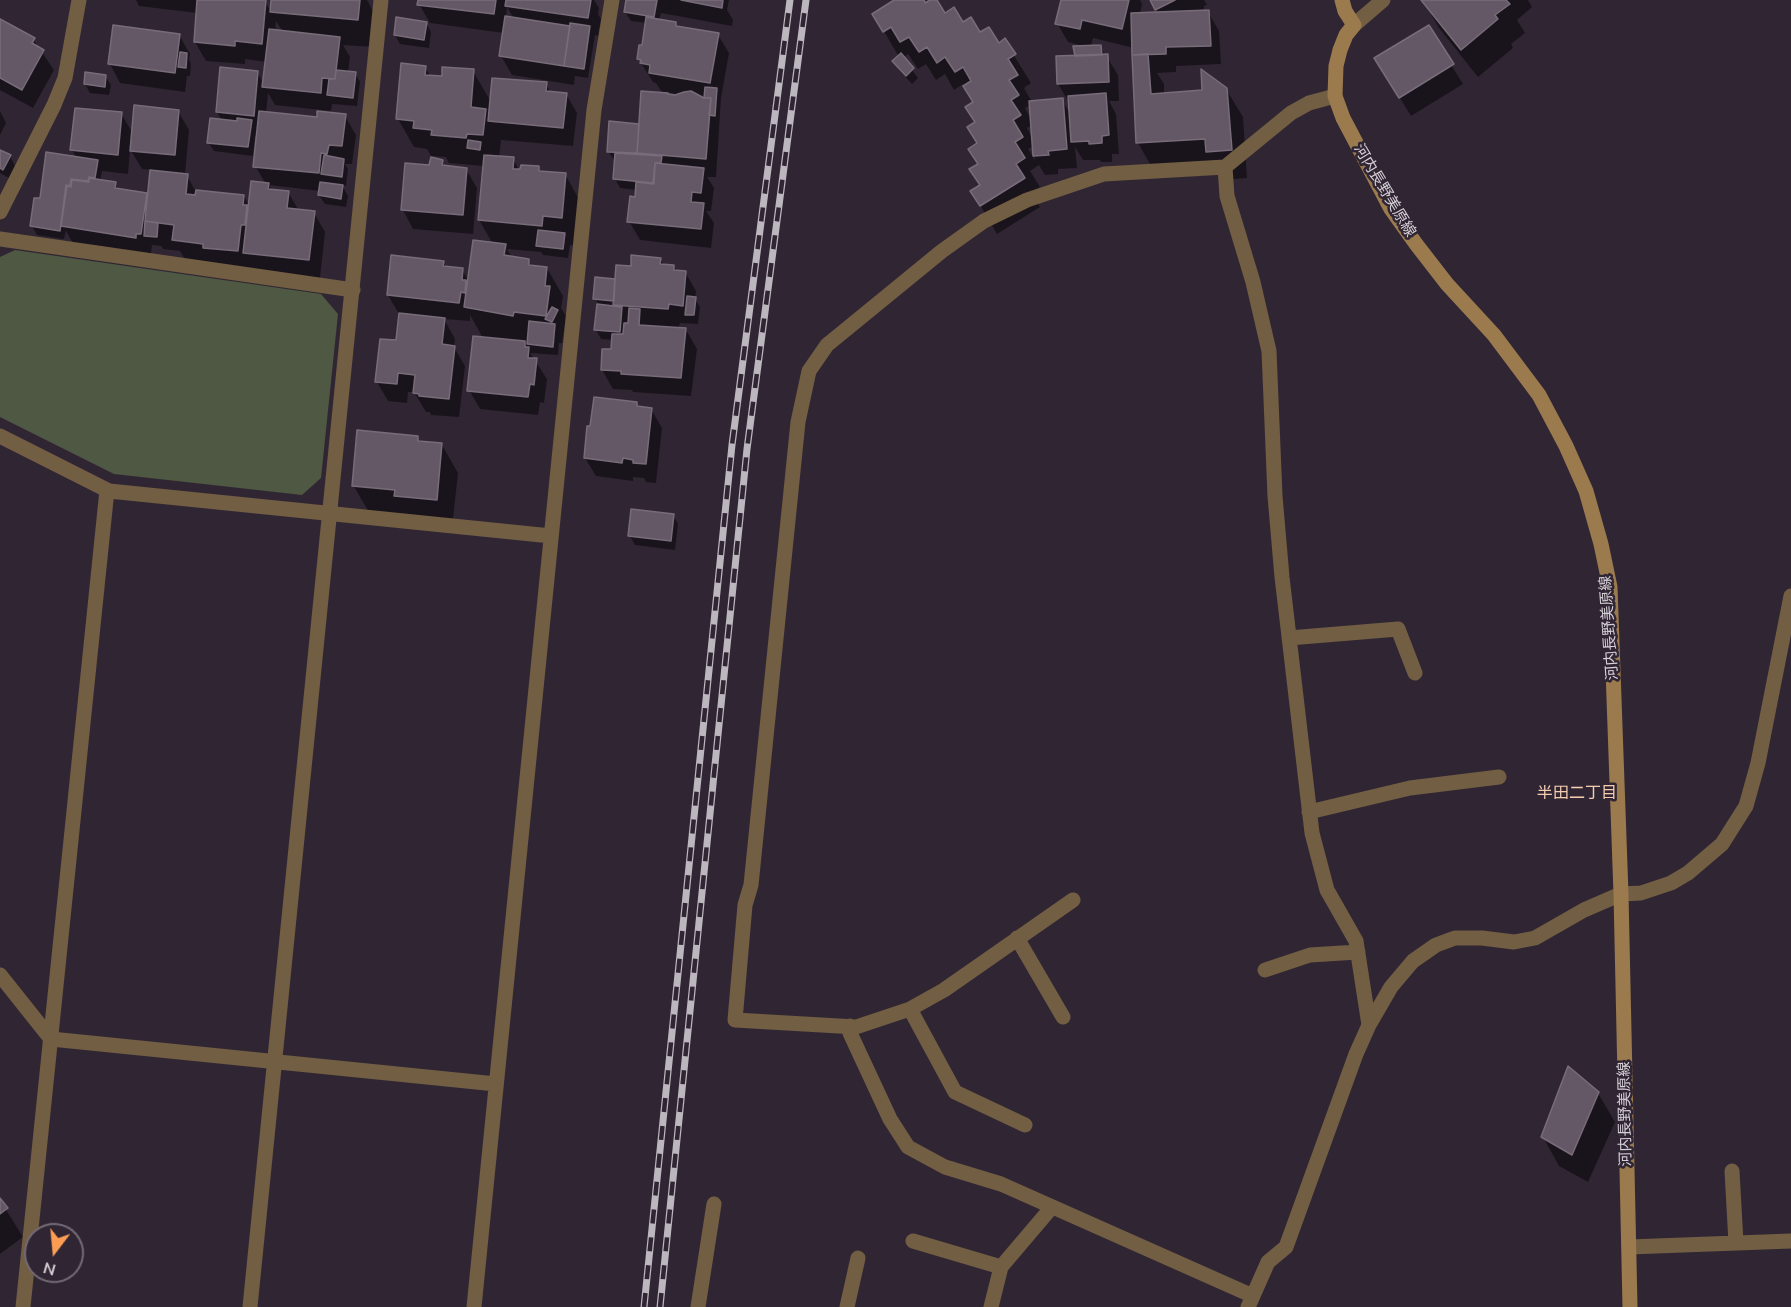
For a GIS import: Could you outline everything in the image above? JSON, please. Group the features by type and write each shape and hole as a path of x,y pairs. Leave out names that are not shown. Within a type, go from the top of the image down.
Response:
{"main road":[{"path":"1342,0 1345,11 1354,25"},
{"name":"河内長野美原線","path":"1354,25 1346,35 1340,50 1334,80 1335,96 1342,118 1391,209 1441,276 1494,335 1539,395 1566,446 1586,491 1601,544 1610,587 1621,894 1630,1307"}],"street":[{"path":"0,212 54,105 65,78 80,0"},
{"path":"250,1307 381,0"},
{"path":"474,1307 594,110 612,0"},
{"path":"1354,25 1383,0"},
{"path":"1073,900 944,990 910,1009 856,1027 735,1020 745,906 751,885 798,422 809,371 827,345 942,251 984,220 1028,200 1104,174 1225,167 1291,113 1309,103 1335,96"},
{"path":"1225,167 1227,196 1253,282 1269,351 1275,496 1309,812 1327,890 1356,941 1369,1025"},
{"path":"0,239 352,290"},
{"path":"0,436 107,490 551,536"},
{"path":"23,1307 107,490"},
{"path":"850,1026 850,1033 890,1119 908,1147 945,1167 1001,1185 1052,1207 1251,1302 1268,1262 1286,1247 1356,1054 1369,1025 1398,979 1413,961 1436,945 1455,938 1482,938 1514,942 1534,938 1584,910 1621,894 1641,894 1671,883 1688,873 1722,844 1746,806 1758,763 1791,596"},
{"path":"1289,638 1398,629 1415,673"},
{"path":"1309,812 1410,788 1498,777"},
{"path":"1017,938 1063,1017"},
{"path":"1265,970 1310,955 1358,952"},
{"path":"0,975 51,1039 496,1084"},
{"path":"910,1009 955,1092 1025,1125"},
{"path":"1732,1171 1736,1243"},
{"path":"698,1307 714,1204"},
{"path":"992,1307 1001,1267 1052,1207"},
{"path":"912,1241 1001,1267"},
{"path":"1629,1247 1791,1241"},
{"path":"847,1307 858,1258"}],"green space":[{"path":"15,250 321,294 338,314 321,478 302,495 114,474 0,417 0,257"}],"building":[{"path":"197,0 266,0 262,44 235,41 235,46 194,42"},
{"path":"271,0 360,0 358,20 270,12"},
{"path":"418,0 496,0 494,14 417,5"},
{"path":"506,0 591,0 588,18 505,6"},
{"path":"626,0 657,0 654,17 624,12"},
{"path":"681,0 723,0 722,8"},
{"path":"894,0 924,0 925,3 937,0 945,13 954,7 963,22 971,17 980,32 989,27 999,43 1005,38 1016,54 1008,59 1018,75 1009,80 1019,95 1011,100 1021,115 1013,120 1023,137 1015,142 1025,158 1016,164 1025,178 980,206 970,191 980,185 969,169 978,164 968,149 977,143 967,127 975,122 965,107 973,102 963,86 971,81 963,67 955,72 945,57 937,63 927,47 919,52 909,37 900,42 891,27 883,32 872,14"},
{"path":"1061,0 1129,0 1122,29 1082,20 1080,29 1055,24"},
{"path":"1150,0 1175,0 1155,10"},
{"path":"1421,0 1506,0 1510,4 1495,15 1498,19 1461,50"},
{"path":"1209,10 1211,46 1166,47 1166,54 1132,55 1131,13"},
{"path":"505,16 570,26 564,66 499,56"},
{"path":"396,17 427,22 424,40 394,35"},
{"path":"646,17 676,22 676,26 719,33 710,83 649,73 650,65 640,63 641,60 637,59 639,45 642,45"},
{"path":"0,19 35,38 32,43 44,50 22,90 0,78"},
{"path":"570,23 590,26 584,69 564,66"},
{"path":"113,25 180,34 175,73 108,64"},
{"path":"1429,25 1454,64 1399,98 1374,58"},
{"path":"269,29 340,37 335,79 322,78 321,93 262,87"},
{"path":"1101,45 1102,55 1075,56 1073,46"},
{"path":"180,52 187,53 186,68 178,67"},
{"path":"901,53 914,68 906,76 892,61"},
{"path":"1108,54 1109,82 1057,84 1056,56"},
{"path":"1148,54 1151,94 1202,90 1201,69 1227,88 1232,150 1206,152 1205,139 1136,143 1132,55"},
{"path":"401,63 426,66 425,75 442,76 442,67 474,69 471,107 486,109 483,135 467,134 466,138 431,135 432,130 413,128 414,121 396,119"},
{"path":"220,67 258,71 254,116 216,112"},
{"path":"336,70 356,72 353,98 327,95 329,79 335,79"},
{"path":"85,72 106,75 105,87 84,84"},
{"path":"492,78 547,82 546,91 567,93 563,128 488,121"},
{"path":"705,87 717,88 715,116 709,115 711,98 704,98"},
{"path":"641,91 675,95 691,91 704,98 711,98 706,159 637,153"},
{"path":"1106,93 1109,135 1102,136 1102,143 1071,142 1068,96"},
{"path":"1063,98 1067,149 1048,151 1049,155 1033,156 1029,101"},
{"path":"134,105 179,110 175,155 130,151"},
{"path":"75,108 122,112 118,155 70,150"},
{"path":"259,111 317,117 317,111 346,114 342,146 329,145 327,154 321,153 319,173 253,167"},
{"path":"210,118 252,120 248,147 207,143"},
{"path":"609,121 639,124 637,153 607,152"},
{"path":"468,140 481,142 480,150 467,148"},
{"path":"0,150 11,155 3,170 0,168"},
{"path":"46,152 98,160 95,178 89,177 88,181 71,179 70,186 66,185 60,231 30,226 34,198 40,198"},
{"path":"615,153 662,156 661,163 655,163 653,183 613,179"},
{"path":"324,155 344,159 342,177 321,174"},
{"path":"484,155 514,157 513,169 520,169 521,165 539,166 539,171 566,173 562,218 543,216 542,226 478,220"},
{"path":"431,157 443,160 442,165 467,168 463,215 401,210 405,163 429,165"},
{"path":"655,163 704,168 701,193 692,192 691,202 704,203 701,229 627,222 630,196 635,197 636,182 654,184"},
{"path":"150,170 188,174 186,194 195,195 196,190 244,195 243,205 247,205 245,225 241,225 238,251 203,248 203,244 172,240 174,225 145,221"},
{"path":"89,178 116,182 115,188 147,193 141,234 136,234 136,238 61,226 67,186 71,187 72,180 89,182"},
{"path":"251,181 269,183 268,189 289,191 287,208 315,211 309,260 243,253"},
{"path":"320,182 343,185 341,199 318,195"},
{"path":"145,221 158,223 157,237 144,236"},
{"path":"538,230 565,233 563,249 536,246"},
{"path":"473,240 506,244 504,255 529,259 529,265 547,267 545,286 550,286 546,316 514,312 513,316 464,307"},
{"path":"391,255 444,261 443,266 463,268 462,280 466,280 465,293 461,292 459,303 387,295"},
{"path":"631,255 661,258 660,264 674,265 674,270 686,271 683,306 669,304 668,309 613,305 616,265 631,266"},
{"path":"595,277 615,279 614,301 593,299"},
{"path":"687,296 696,297 694,315 685,315"},
{"path":"597,304 622,307 620,332 594,330"},
{"path":"552,307 558,310 552,322 545,319"},
{"path":"629,308 640,309 639,325 686,328 681,378 621,374 621,371 601,370 602,349 611,349 612,334 623,334 624,323 628,323"},
{"path":"399,313 445,318 442,344 455,346 449,399 419,396 413,393 415,375 398,373 397,384 375,382 380,339 396,340"},
{"path":"529,321 555,324 553,347 527,344"},
{"path":"473,336 525,341 525,347 529,347 528,358 537,358 534,385 530,384 528,397 467,391"},
{"path":"594,397 637,402 637,406 652,408 646,464 633,463 633,460 623,458 622,463 584,458 587,426 590,426"},
{"path":"357,430 418,436 418,441 442,443 437,500 394,496 395,490 352,486"},
{"path":"631,509 674,514 671,541 628,536"},
{"path":"1568,1066 1599,1092 1572,1155 1541,1137"},
{"path":"0,1198 8,1208 0,1214"}],"railway":[{"path":"644,1307 732,445 790,0"},
{"path":"660,1307 747,449 806,0"}],"district":[{"name":"半田二丁目","path":"1577,794"}]}
